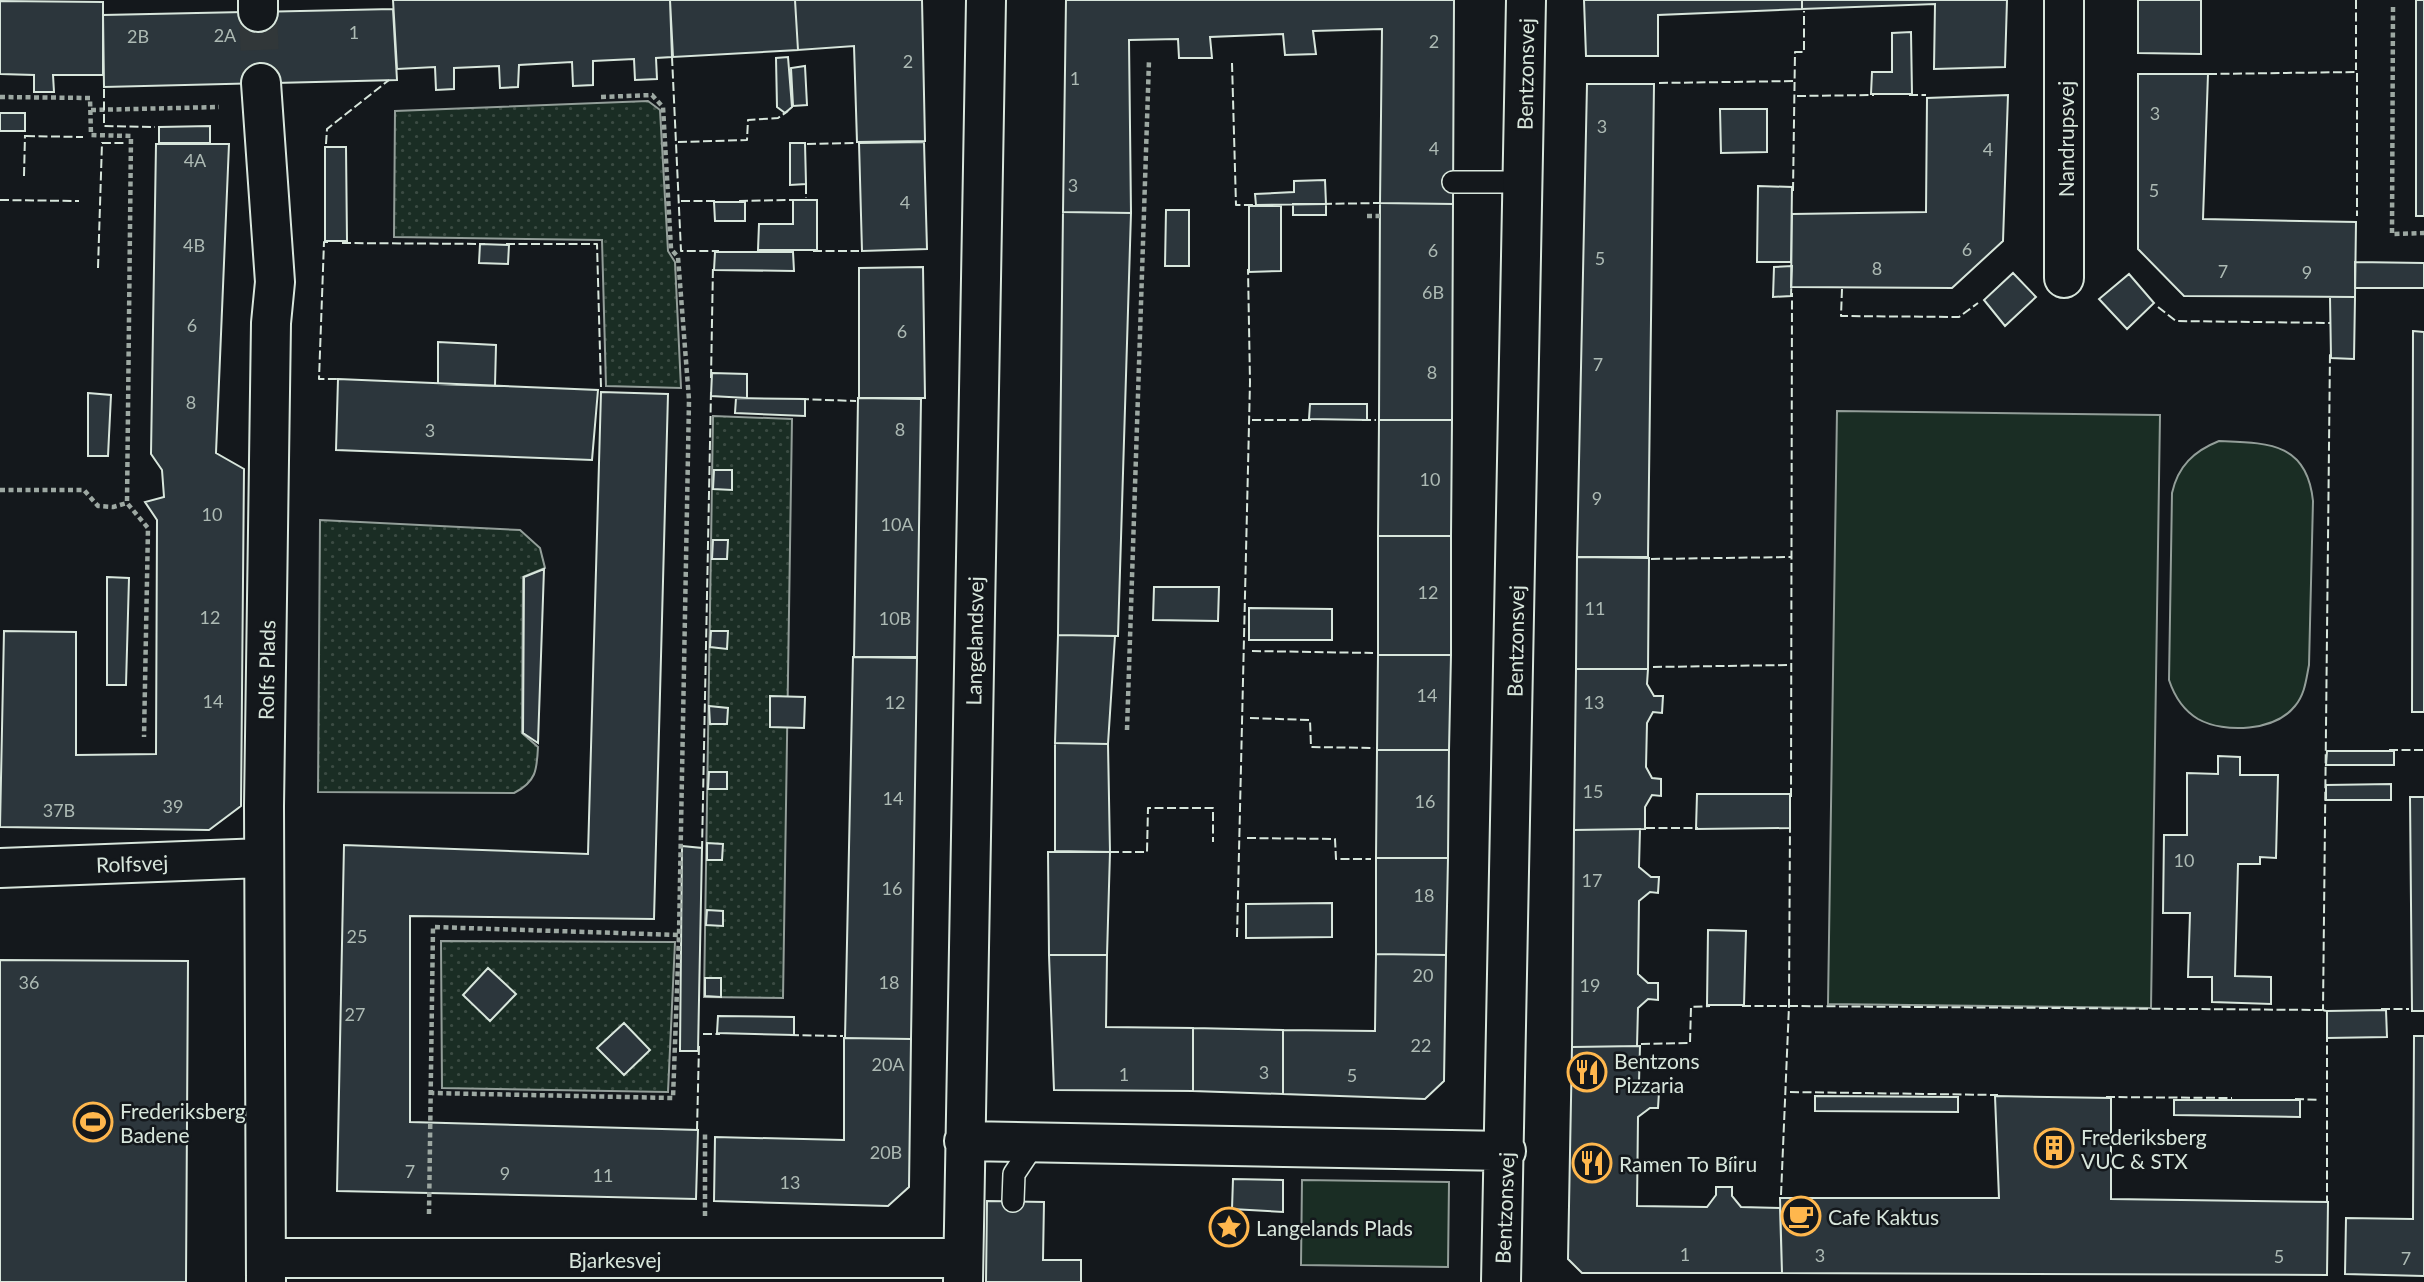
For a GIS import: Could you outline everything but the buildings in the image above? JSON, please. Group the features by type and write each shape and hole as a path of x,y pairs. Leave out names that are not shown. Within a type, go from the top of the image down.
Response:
{"street":[{"name":"Langelandsvej","path":"963,1270 986,0"},
{"name":"Bentzonsvej","path":"1501,1282 1506,1151 1526,0"},
{"name":"Nandrupsvej","path":"2064,0 2064,278"},
{"name":"Rolfs Plads","path":"262,93 275,282 271,323 264,858 266,1270"},
{"name":"Rolfsvej","path":"0,868 264,858"},
{"path":"964,1141 1506,1151"},
{"name":"Bjarkesvej","path":"266,1270 454,1270 704,1259 963,1270"}],"lane":[{"path":"1453,182 1523,182"},
{"path":"1013,1201 1014,1174 1036,1141"}],"path":[{"path":"2393,7 2392,233 2424,233"},
{"path":"1127,730 1149,60"},
{"path":"91,110 262,93"},
{"path":"432,1093 673,1098 689,400 678,257 671,249 663,107 652,95 601,97"},
{"path":"0,97 90,98 91,135 131,136 127,503 148,528 144,737"},
{"path":"1367,216 1381,216"},
{"path":"0,490 84,491 98,506 113,507 127,503"},
{"path":"429,1197 433,927 678,935"},
{"path":"704,1259 705,1132"}],"green space":[{"path":"648,101 660,110 668,251 675,262 681,388 606,386 602,240 394,237 395,111"},
{"path":"1837,411 2160,415 2151,1008 1828,1004"},
{"path":"713,416 792,419 783,998 704,997"},
{"path":"2219,441 2269,445 2294,457 2303,467 2313,501 2309,665 2305,687 2295,706 2286,714 2275,721 2249,727 2222,727 2198,719 2180,702 2169,680 2172,493 2178,475 2188,461"},
{"path":"320,520 520,530 540,548 545,568 523,577 522,733 538,747 534,775 521,789 514,793 318,792"},
{"path":"441,941 675,942 668,1092 442,1088"},
{"path":"1302,1180 1449,1182 1448,1267 1301,1265"}],"tunnel":[{"path":"258,12 261,83"}],"fence":[{"path":"2356,0 2356,70"},
{"path":"1793,191 1795,52 1804,52 1804,11"},
{"path":"672,57 681,251 719,251"},
{"path":"1232,63 1236,205 1253,205"},
{"path":"2208,74 2357,72 2357,216"},
{"path":"326,144 327,129 389,80"},
{"path":"1659,83 1794,81"},
{"path":"104,89 104,126 155,127"},
{"path":"1797,96 1874,95"},
{"path":"1909,95 1926,95"},
{"path":"678,142 747,140 748,120 778,118 788,111"},
{"path":"24,176 25,135"},
{"path":"26,136 83,137"},
{"path":"98,268 102,143 124,143"},
{"path":"807,144 854,143"},
{"path":"806,185 806,198"},
{"path":"0,200 79,201"},
{"path":"739,201 792,200"},
{"path":"681,201 718,201"},
{"path":"1323,204 1379,203"},
{"path":"328,242 324,242 319,379 338,379"},
{"path":"342,243 485,244"},
{"path":"506,244 597,244 601,388"},
{"path":"813,251 859,251"},
{"path":"711,378 713,266"},
{"path":"1237,937 1250,382 1248,269"},
{"path":"1842,289 1841,316 1959,317 1978,303"},
{"path":"1791,797 1792,293"},
{"path":"2158,307 2176,321 2330,323"},
{"path":"2326,1011 2323,1010 2330,352"},
{"path":"702,850 711,392"},
{"path":"800,399 856,401"},
{"path":"1252,420 1313,420"},
{"path":"1362,420 1376,420"},
{"path":"1651,559 1791,557"},
{"path":"1252,651 1373,653"},
{"path":"1653,667 1788,665"},
{"path":"1250,718 1310,720 1311,747 1374,748"},
{"path":"2389,750 2424,750"},
{"path":"1110,852 1147,852 1148,808 1213,808 1213,842"},
{"path":"1781,1195 1789,1006 1790,825"},
{"path":"1646,828 1698,828"},
{"path":"1247,838 1335,839 1336,859 1371,859"},
{"path":"1641,1044 1690,1043 1691,1007 1710,1006"},
{"path":"1742,1006 1787,1006"},
{"path":"1789,1006 2322,1010"},
{"path":"2381,1009 2409,1009"},
{"path":"2327,1033 2327,1201"},
{"path":"703,1034 720,1034"},
{"path":"790,1035 843,1036"},
{"path":"697,1130 699,1046"},
{"path":"1790,1092 1998,1095"},
{"path":"2106,1097 2232,1098"},
{"path":"2295,1099 2320,1100"}],"place":[{"name":"Bentzons Pizzaria","path":"1587,1072"},
{"name":"Frederiksberg Badene","path":"93,1122"},
{"name":"Frederiksberg VUC & STX","path":"2054,1148"},
{"name":"Ramen To Bíiru","path":"1592,1163"},
{"name":"Cafe Kaktus","path":"1801,1216"},
{"name":"Langelands Plads","path":"1229,1227"}]}
